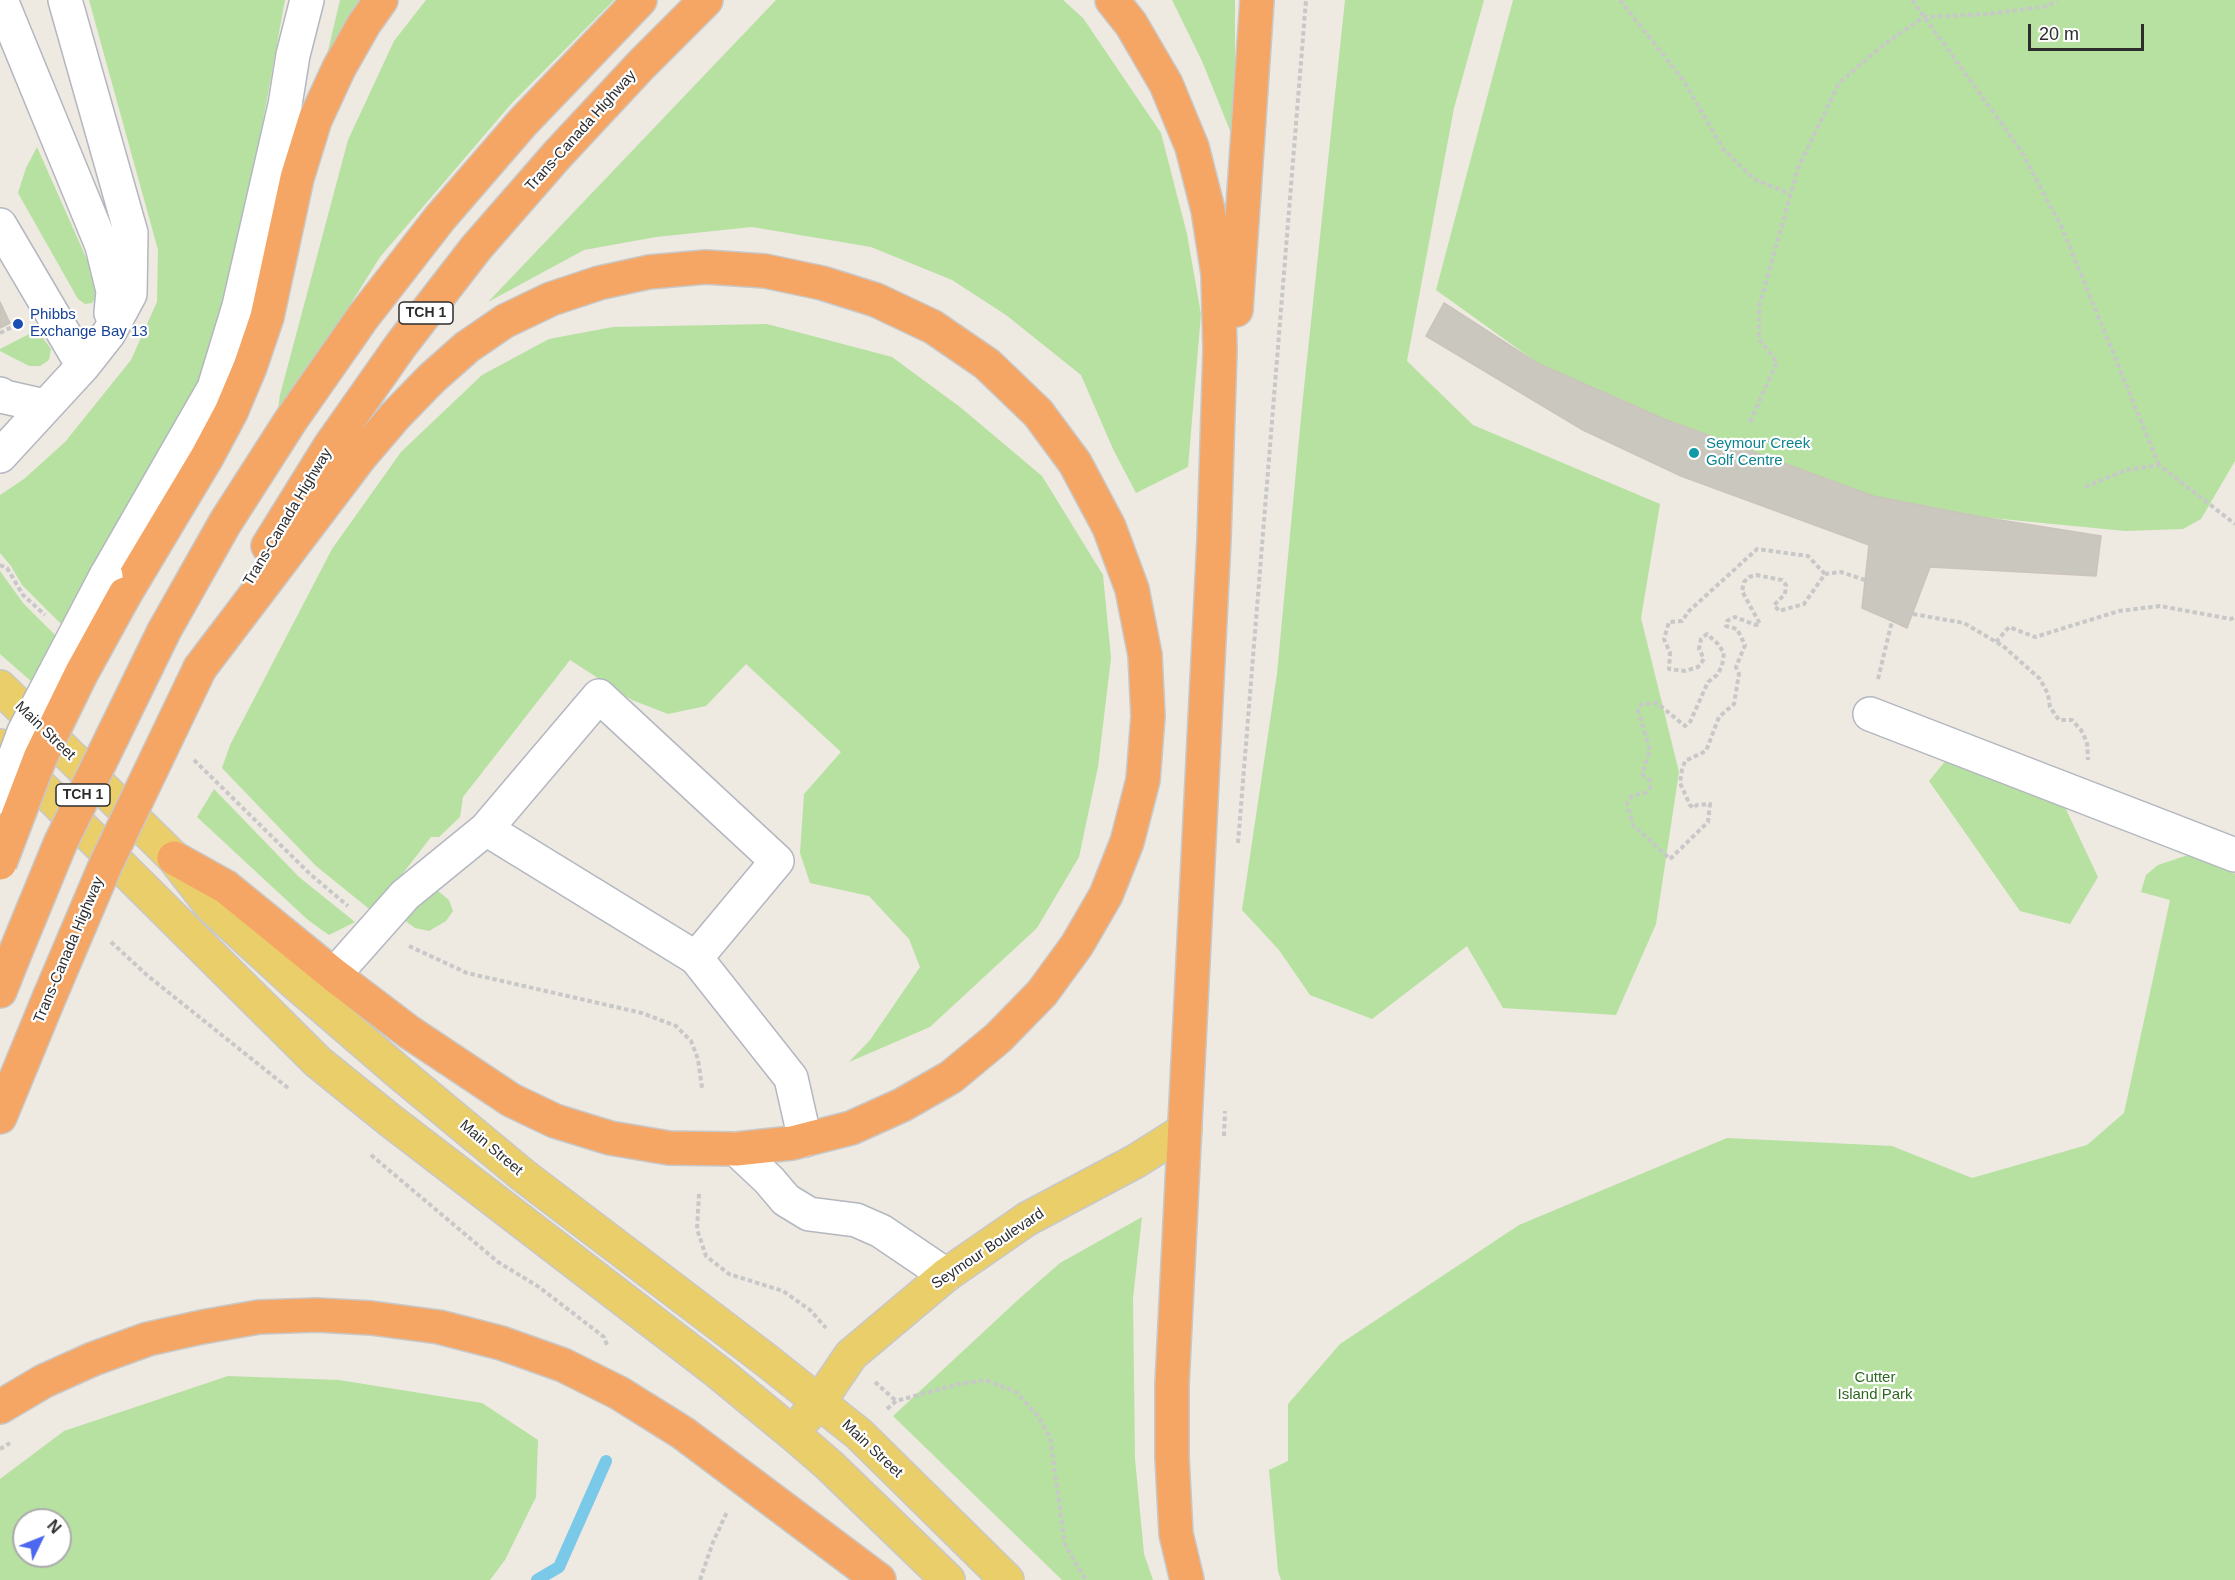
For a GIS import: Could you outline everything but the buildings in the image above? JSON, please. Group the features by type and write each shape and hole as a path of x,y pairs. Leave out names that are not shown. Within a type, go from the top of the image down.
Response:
{"highway":[{"path":"0,863 40,758 81,674 116,585 207,457 231,412 250,367 267,316 297,178 315,120 339,68 364,24 381,0"},
{"name":"TCH 1","path":"6,977 60,844 164,631 225,523 291,420 363,317 440,218 524,122 640,0"},
{"name":"Trans-Canada Highway","path":"0,1117 105,864 200,668 266,551 324,455 401,345 476,248 558,154 641,65 706,0"},
{"path":"1112,0 1131,24 1166,84 1192,147 1208,210 1218,274 1220,351 1214,539 1173,1362 1172,1457 1176,1534 1187,1580"},
{"path":"1214,539 1240,271 1257,0"},
{"path":"174,858 226,888 409,1032 511,1100 555,1121 610,1138 669,1148 736,1149 805,1140 851,1128 902,1106 951,1077 998,1038 1042,993 1077,945 1106,895 1127,842 1143,780 1148,716 1145,655 1132,589 1109,527 1075,464 1038,413 987,364 933,327 876,300 822,283 765,272 706,267 649,272 599,283 551,299 505,321 467,347 432,378 395,416 360,457 200,668"},
{"path":"0,1407 44,1381 93,1359 148,1339 202,1327 259,1317 317,1315 371,1318 439,1328 501,1343 563,1365 619,1393 683,1433 879,1580"}],"main road":[{"name":"Main Street","path":"0,687 174,858 211,906 293,981 524,1176 819,1402 872,1446 1007,1580"},
{"path":"0,746 318,1062 391,1122 708,1365 792,1433 829,1465 948,1580"},
{"name":"Seymour Boulevard","path":"792,1433 819,1402 851,1355 946,1275 1027,1219 1136,1161 1185,1130"}],"lane":[{"path":"1,0 102,246 113,291 109,333"},
{"path":"0,456 83,366 109,333 130,294 131,233 65,0"},
{"path":"0,797 24,732 116,585 214,388 239,306 307,0"},
{"path":"0,225 83,366"},
{"path":"0,394 45,406"},
{"path":"334,975 405,895 486,829 599,696 777,861 696,958"},
{"path":"1870,714 2235,855"},
{"path":"486,829 696,958 791,1078 805,1140"},
{"path":"736,1149 769,1180 786,1200 809,1214 856,1220 881,1231 946,1275"}],"path":[{"path":"1238,844 1306,0"},
{"path":"1620,0 1683,80 1724,150 1754,179 1791,194"},
{"path":"1912,0 2020,149 2062,228 2159,465 2235,524"},
{"path":"1750,422 1777,362 1759,339 1759,307 1798,168 1839,83 1887,42 1924,17 1988,14 2048,6 2057,0"},
{"path":"0,333 18,324"},
{"path":"2085,487 2126,471 2159,465"},
{"path":"1825,574 1808,556 1757,549 1689,611 1682,621 1669,622 1664,639 1670,653 1669,669 1685,671 1698,667 1704,659 1699,649 1701,639 1707,634 1724,653 1722,666 1717,675 1708,682 1690,722 1684,726 1657,703 1642,704 1638,710 1650,750 1642,774 1650,781 1650,788 1645,793 1632,795 1627,803 1633,825 1670,859 1708,822 1710,804 1697,805 1693,808 1680,783 1685,761 1706,751 1719,717 1734,704 1739,674 1737,667 1745,645 1737,628 1726,626 1727,621 1735,617 1756,625 1760,624 1742,591 1744,582 1756,575 1782,580 1786,585 1785,594 1774,605 1779,610 1804,604 1825,574 1841,572 1865,579"},
{"path":"1996,642 2009,627 2035,637 2119,611 2160,606 2231,619 2235,617"},
{"path":"1913,615 1964,623 1996,642 2040,679 2048,694 2050,707 2059,720 2072,720 2081,730 2087,742 2088,764 2082,796"},
{"path":"1870,714 1892,621"},
{"path":"375,929 431,958 467,973 642,1013 676,1026 691,1041 695,1050 702,1088"},
{"path":"1223,1142 1225,1107"},
{"path":"699,1194 697,1229 706,1256 729,1274 783,1291 810,1310"},
{"path":"878,1385 896,1401 960,1384 986,1380 1016,1392 1037,1415 1050,1437 1065,1545 1086,1580"},
{"path":"0,1449 20,1438"},
{"path":"700,1580 713,1542 730,1504"}],"green space":[{"path":"89,0 285,0 241,242 202,380 61,624 22,585 0,553 0,495 24,479 65,442 131,360 157,302 158,250"},
{"path":"340,0 363,0 327,55"},
{"path":"426,0 614,0 511,104 380,257 276,423 280,395 348,140 394,41"},
{"path":"776,0 1063,0 1083,18 1161,133 1187,234 1201,314 1188,467 1136,493 1113,449 1081,375 1006,315 952,280 871,247 752,227 656,237 584,250 488,302"},
{"path":"1172,0 1235,0 1235,143 1202,61"},
{"path":"1345,0 1484,0 1454,108 1407,361 1473,425 1660,504 1641,618 1679,772 1656,924 1616,1015 1503,1008 1467,946 1372,1019 1310,995 1279,950 1242,910 1277,674 1302,407"},
{"path":"1513,0 2235,0 2235,461 2201,519 2183,529 2125,531 1920,511 1776,465 1553,374 1436,290"},
{"path":"37,147 96,280 98,296 92,303 85,304 78,299 18,193 26,168"},
{"path":"767,324 892,357 960,407 1042,476 1103,575 1111,658 1098,767 1079,857 1037,928 930,1027 849,1062 870,1040 920,967 909,939 869,896 810,883 800,853 804,794 841,752 746,664 706,706 668,714 632,700 570,660 463,797 460,817 439,837 431,837 373,912 316,866 222,768 230,745 332,549 401,452 482,375 549,339 613,327"},
{"path":"37,330 51,349 49,360 40,366 29,366 0,351 0,349"},
{"path":"0,571 23,603 55,635 32,682 0,654"},
{"path":"1947,759 2062,801 2098,877 2070,924 2020,911 1929,781"},
{"path":"214,789 299,877 355,922 329,935 308,920 197,817"},
{"name":"Cutter Island Park","path":"2191,854 2235,874 2235,1580 1281,1580 1278,1571 1269,1470 1288,1461 1288,1404 1340,1344 1519,1225 1727,1138 1892,1146 1972,1178 2087,1145 2124,1113 2170,900 2141,892 2146,875 2158,865"},
{"path":"438,891 449,900 453,911 446,921 429,931 415,928 400,917 425,893"},
{"path":"1142,1217 1133,1298 1135,1459 1144,1554 1153,1580 1062,1580 893,1416 1060,1263"},
{"path":"228,1376 339,1380 482,1403 538,1440 536,1497 505,1560 490,1580 0,1580 0,1479 64,1431"}],"waterway":[{"path":"537,1580 559,1567 606,1461"}],"place":[{"name":"Phibbs Exchange Bay 13","path":"18,324"},
{"name":"Seymour Creek Golf Centre","path":"1694,453"}]}
